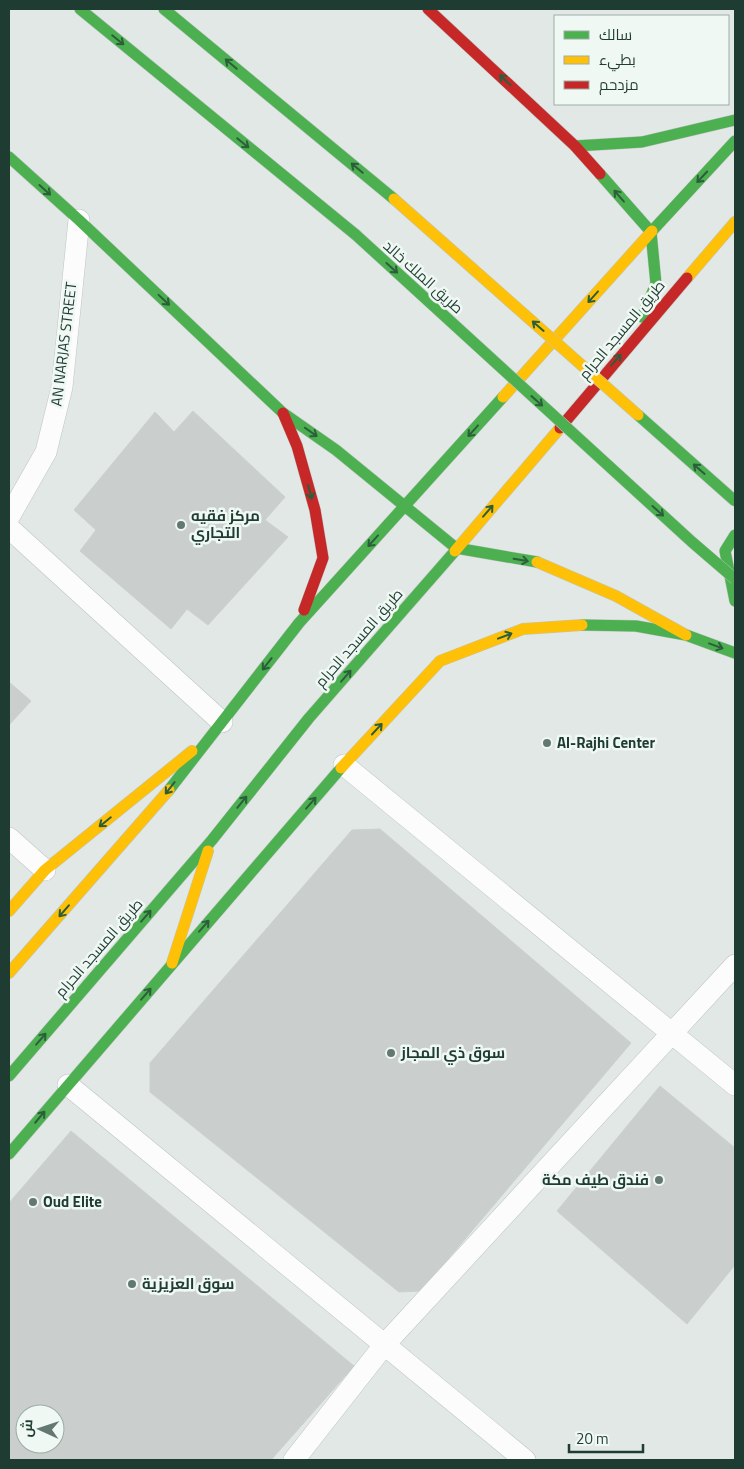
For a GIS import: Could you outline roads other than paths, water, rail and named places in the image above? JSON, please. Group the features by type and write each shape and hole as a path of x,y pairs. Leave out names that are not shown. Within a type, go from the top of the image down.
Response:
{"main road":[{"name":"طريق الملك خالد","path":"80,9 356,235 685,536 735,579"},
{"path":"164,9 394,199 735,501"},
{"path":"428,9 575,146 651,232 656,284 631,343"},
{"path":"575,146 642,142 735,120"},
{"path":"9,973 160,801 300,623 735,141"},
{"path":"9,157 283,413 336,450 406,505 456,548 541,563 616,596 686,635 735,653"},
{"name":"طريق المسجد الحرام","path":"9,1076 212,840 309,718 735,222"},
{"path":"283,413 297,446 312,501 323,558 300,623"},
{"path":"735,535 725,551 735,601"},
{"path":"9,1154 344,765 440,662 523,629 588,625 636,626 686,635"},
{"path":"9,911 45,870 216,729"},
{"path":"172,963 212,840"}],"street":[{"name":"AN NARJAS STREET","path":"9,517 46,452 62,386 78,220"},
{"path":"9,528 216,729"},
{"path":"344,765 735,1085"},
{"path":"9,838 45,870"},
{"path":"294,1460 384,1344 735,965"},
{"path":"68,1085 525,1460"}],"place":[{"name":"مركز فقيه التجاري","path":"181,525"},
{"name":"Al-Rajhi Center","path":"547,743"},
{"name":"سوق ذي المجاز","path":"391,1053"},
{"name":"فندق طيف مكة","path":"659,1180"},
{"name":"Oud Elite","path":"33,1202"},
{"name":"سوق العزيزية","path":"132,1284"}]}
